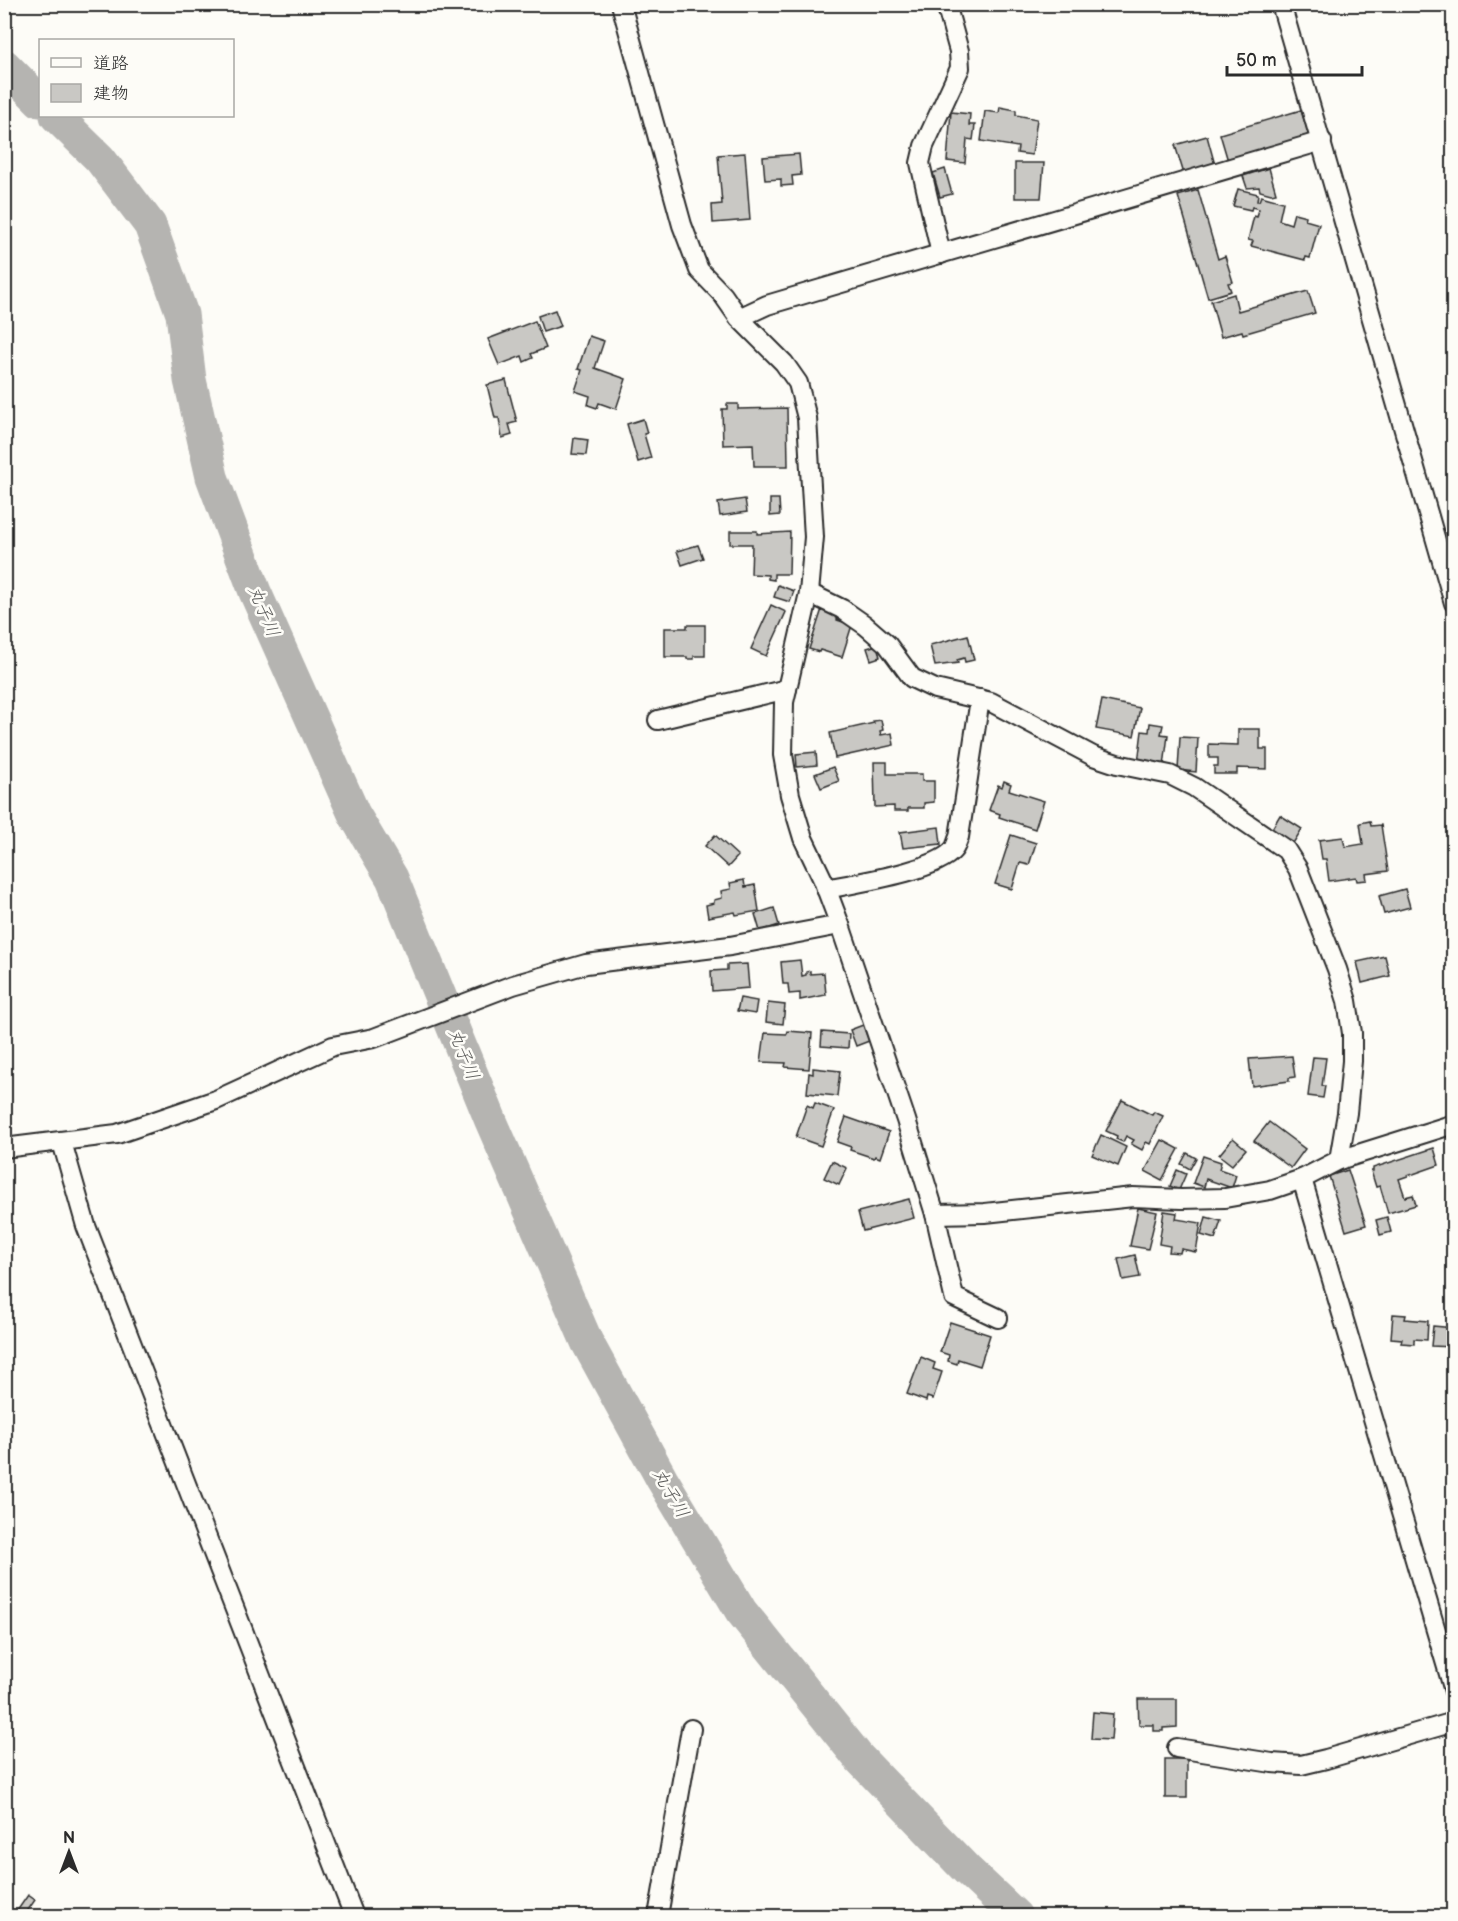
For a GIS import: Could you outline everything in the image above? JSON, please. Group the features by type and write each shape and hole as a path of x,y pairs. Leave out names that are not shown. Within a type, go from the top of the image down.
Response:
{"street":[{"path":"621,4 682,225 699,270 723,295 739,318 784,363 798,383 807,418 814,537 813,567 784,702 783,755 790,795 803,838 840,925 935,1214 954,1297 998,1318"},
{"path":"941,254 920,163 924,146 960,68 959,51 946,4"},
{"path":"1281,4 1454,603"},
{"path":"739,318 767,305 1322,141"},
{"path":"808,594 842,609 865,625 887,644 912,678 935,689 980,699 1008,710 1094,756 1118,764 1170,775 1194,787 1286,850 1298,869 1347,1001 1352,1033 1352,1061 1347,1113 1339,1160"},
{"path":"658,720 787,689"},
{"path":"826,890 918,868 939,861 954,850 959,837 980,699"},
{"path":"4,1148 117,1134 216,1100 333,1046 374,1038 513,985 586,964 730,946 840,925"},
{"path":"935,1214 985,1213 1133,1197 1225,1198 1270,1190 1302,1179 1339,1160 1454,1124"},
{"path":"62,1142 86,1226 354,1917"},
{"path":"1302,1179 1454,1691"},
{"path":"1177,1748 1272,1763 1301,1765 1326,1760 1454,1722"},
{"path":"658,1917 691,1730"}],"building":[{"path":"1000,107 1016,110 1016,115 1037,119 1032,155 1017,153 1018,147 981,141 985,111 999,113"},
{"path":"1301,110 1309,136 1228,161 1220,134"},
{"path":"951,112 970,114 969,125 975,125 973,140 967,139 965,163 947,161"},
{"path":"1207,136 1215,165 1184,174 1175,145"},
{"path":"745,153 750,220 713,223 712,205 722,204 718,155"},
{"path":"799,154 801,175 792,176 793,185 781,186 781,179 765,180 763,157"},
{"path":"1015,163 1044,163 1041,198 1015,198"},
{"path":"1269,168 1276,193 1260,191 1259,187 1247,188 1243,176"},
{"path":"945,169 952,194 940,197 933,173"},
{"path":"1238,189 1258,194 1257,201 1261,196 1283,202 1279,220 1291,224 1294,213 1306,216 1305,220 1319,224 1310,258 1306,257 1305,260 1251,246 1253,241 1248,240 1254,216 1257,217 1259,209 1252,207 1251,210 1233,206"},
{"path":"1198,190 1218,259 1225,256 1233,282 1228,283 1231,291 1208,298 1178,196"},
{"path":"1308,291 1315,313 1243,334 1242,331 1221,337 1211,301 1234,294 1238,311"},
{"path":"555,310 561,326 543,332 538,316"},
{"path":"535,321 546,348 531,354 533,358 524,362 522,356 499,365 488,339"},
{"path":"589,336 604,341 595,368 626,379 616,409 599,403 597,408 588,405 590,396 575,391 582,370 578,369"},
{"path":"506,380 517,422 509,424 512,435 502,438 499,418 495,418 487,385"},
{"path":"727,404 738,404 738,409 787,408 788,466 754,466 753,444 723,445 722,409 727,409"},
{"path":"643,419 647,433 644,434 651,458 638,462 627,424"},
{"path":"574,438 588,440 586,455 572,454"},
{"path":"745,499 747,512 720,516 718,503"},
{"path":"770,499 779,499 780,515 770,516"},
{"path":"730,531 757,531 757,534 790,532 789,574 774,574 774,580 768,579 768,575 751,574 752,544 730,544"},
{"path":"698,545 703,558 682,565 677,551"},
{"path":"778,585 794,591 790,602 774,597"},
{"path":"771,605 786,612 766,656 751,649"},
{"path":"822,609 838,615 837,620 852,625 842,657 809,649"},
{"path":"687,625 705,625 705,656 694,656 694,659 665,657 665,628 687,628"},
{"path":"968,635 974,660 965,662 964,658 957,660 958,663 935,666 930,645"},
{"path":"877,645 880,657 871,660 867,648"},
{"path":"1102,700 1140,708 1134,736 1096,729"},
{"path":"881,720 883,730 880,731 881,735 892,733 894,745 835,758 830,733"},
{"path":"1150,723 1163,725 1161,734 1168,735 1164,766 1138,763 1142,731 1149,732"},
{"path":"1238,729 1260,729 1260,749 1267,749 1267,769 1237,768 1237,774 1214,774 1214,766 1218,766 1218,758 1209,758 1209,744 1238,745"},
{"path":"1180,737 1198,738 1196,772 1178,770"},
{"path":"816,752 817,765 797,767 796,754"},
{"path":"874,762 887,762 887,774 922,774 922,781 934,781 934,802 924,803 924,808 908,808 908,811 894,811 894,806 875,807"},
{"path":"833,767 839,781 821,788 815,774"},
{"path":"1004,781 1011,784 1009,790 1044,801 1035,829 999,817 1000,814 989,810 998,785 1002,787"},
{"path":"1280,815 1302,829 1292,845 1270,832"},
{"path":"1370,821 1371,826 1381,825 1388,871 1366,874 1367,880 1357,881 1356,877 1329,881 1326,859 1322,859 1319,840 1343,837 1345,847 1363,844 1360,823"},
{"path":"939,827 941,844 903,848 900,832"},
{"path":"715,835 738,856 728,867 705,846"},
{"path":"1011,835 1036,843 1029,865 1020,863 1012,889 995,884"},
{"path":"744,880 745,887 755,885 759,911 736,915 735,912 708,917 706,905 722,898 721,891 731,889 730,883"},
{"path":"1405,889 1410,907 1384,914 1379,896"},
{"path":"774,908 779,925 760,931 755,914"},
{"path":"1385,956 1390,976 1362,983 1357,962"},
{"path":"800,960 802,976 810,971 810,974 824,973 826,995 800,1000 800,993 789,994 788,984 783,984 781,962"},
{"path":"747,964 749,988 712,991 711,971 727,970 727,965"},
{"path":"740,998 757,1001 755,1014 737,1011"},
{"path":"768,1003 785,1005 783,1024 766,1022"},
{"path":"863,1025 869,1041 856,1046 850,1030"},
{"path":"788,1031 812,1033 809,1069 785,1067 786,1063 761,1062 765,1033 787,1034"},
{"path":"822,1032 849,1034 848,1048 821,1046"},
{"path":"1292,1056 1295,1077 1289,1078 1289,1081 1252,1086 1249,1059"},
{"path":"1313,1057 1326,1058 1322,1086 1325,1086 1323,1098 1308,1096"},
{"path":"813,1068 840,1071 837,1096 807,1093 809,1073 813,1074"},
{"path":"1122,1100 1152,1115 1154,1112 1163,1116 1150,1144 1146,1142 1142,1150 1131,1144 1134,1140 1126,1136 1123,1142 1106,1131"},
{"path":"815,1103 834,1110 821,1146 796,1137 807,1105 813,1108"},
{"path":"846,1117 889,1132 880,1158 850,1150 851,1147 837,1142"},
{"path":"1269,1122 1305,1149 1291,1168 1254,1141"},
{"path":"1101,1135 1126,1147 1118,1166 1092,1155"},
{"path":"1233,1138 1246,1149 1232,1165 1219,1155"},
{"path":"1162,1140 1179,1149 1162,1180 1145,1171"},
{"path":"1434,1148 1439,1165 1399,1179 1405,1197 1413,1195 1416,1205 1388,1213 1380,1186 1376,1187 1371,1171 1373,1168"},
{"path":"1187,1153 1196,1158 1190,1169 1181,1164"},
{"path":"1203,1156 1221,1162 1219,1169 1236,1175 1232,1188 1206,1179 1204,1187 1193,1183"},
{"path":"832,1161 847,1168 839,1185 824,1178"},
{"path":"1177,1170 1186,1174 1179,1190 1170,1186"},
{"path":"1348,1170 1366,1225 1346,1231 1329,1176"},
{"path":"909,1199 914,1218 863,1231 858,1212"},
{"path":"1138,1208 1157,1212 1148,1249 1130,1246"},
{"path":"1164,1211 1177,1213 1176,1219 1201,1223 1196,1252 1181,1249 1180,1253 1169,1252 1170,1246 1159,1244"},
{"path":"1206,1217 1221,1221 1215,1239 1201,1235"},
{"path":"1387,1217 1391,1232 1380,1235 1376,1220"},
{"path":"1135,1255 1140,1277 1123,1280 1118,1259"},
{"path":"1393,1314 1406,1315 1405,1319 1428,1321 1427,1340 1414,1339 1414,1344 1401,1343 1402,1339 1391,1338"},
{"path":"950,1322 990,1335 980,1366 958,1359 957,1364 948,1361 949,1355 940,1352"},
{"path":"1433,1326 1454,1328 1454,1347 1431,1346"},
{"path":"921,1357 935,1363 933,1369 942,1372 933,1399 927,1397 926,1401 907,1394"},
{"path":"1138,1699 1177,1699 1177,1727 1154,1731 1154,1725 1139,1725"},
{"path":"1093,1712 1113,1714 1111,1740 1091,1739"},
{"path":"1165,1759 1187,1759 1187,1798 1165,1798"},
{"path":"28,1895 35,1900 24,1916 17,1911"}],"waterway":[{"name":"丸子川","path":"4,65 39,100"},
{"name":"丸子川","path":"57,117 100,159 150,225 182,314 190,380 212,477 255,592 354,814 392,878 491,1121 587,1342 662,1479 741,1611 859,1758 967,1870 1016,1916"}]}
